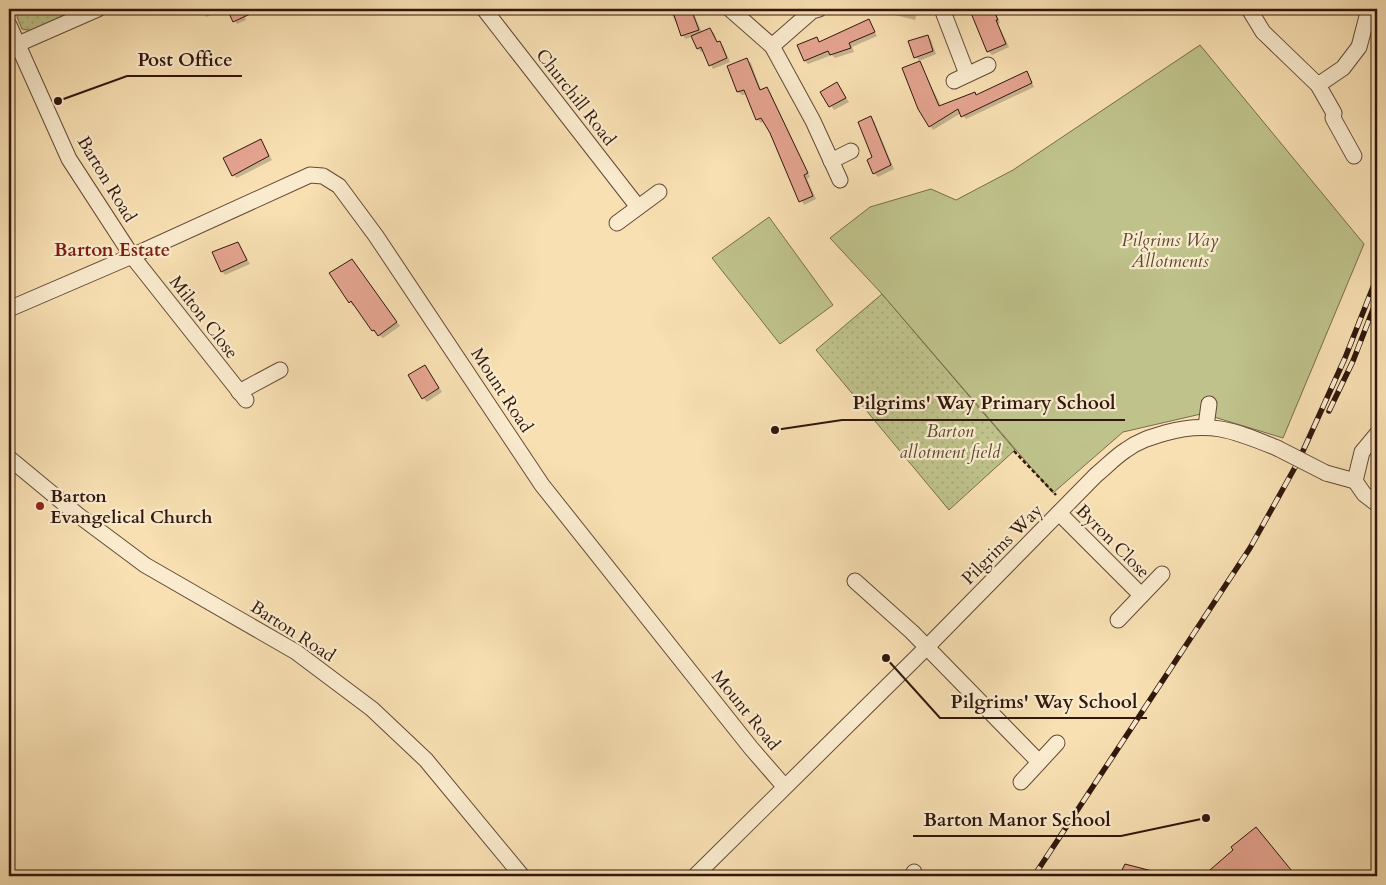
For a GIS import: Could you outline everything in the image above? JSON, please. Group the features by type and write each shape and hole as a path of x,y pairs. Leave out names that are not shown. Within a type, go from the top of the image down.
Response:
{"street":[{"path":"13,46 98,9"},
{"name":"Churchill Road","path":"484,9 638,208"},
{"path":"730,9 772,46 813,120 840,180"},
{"path":"772,46 812,11 818,9"},
{"path":"942,9 961,77 988,64"},
{"path":"1249,9 1263,32 1318,85 1334,112 1333,118 1354,156"},
{"path":"1318,85 1343,68 1359,47 1369,9"},
{"name":"Barton Road","path":"9,25 13,46 70,159 132,256"},
{"path":"831,161 851,151"},
{"name":"Mount Road","path":"132,256 310,175 323,176 339,186 376,236 542,484 751,748 784,786"},
{"path":"616,223 660,192"},
{"path":"9,309 132,256"},
{"name":"Milton Close","path":"132,256 242,396 280,370"},
{"path":"1206,426 1209,404"},
{"name":"Pilgrims Way","path":"695,876 784,786 926,648 1096,475 1126,450 1146,439 1186,427 1206,426 1243,434 1277,448 1326,473 1355,481"},
{"path":"1377,434 1362,452 1355,481 1364,494 1377,504"},
{"name":"Barton Road","path":"9,458 78,515 145,565 296,652 372,709 426,760 522,876"},
{"name":"Byron Close","path":"1062,509 1141,595"},
{"name":"Byron Close","path":"1118,620 1162,574"},
{"path":"856,581 912,632 1039,762"},
{"path":"1021,782 1057,744"}],"path":[{"path":"1014,451 1062,509"}],"green space":[{"path":"20,9 85,9 34,31 22,29 17,17"},
{"name":"Pilgrims Way Allotments","path":"1200,45 1364,244 1283,438 1214,417 1215,400 1202,400 1201,414 1123,432 1053,493 882,294 830,238 870,207 931,189 956,200 1013,170"},
{"path":"769,217 833,305 780,344 712,258"},
{"name":"Barton allotment field","path":"882,294 1015,450 949,510 816,350"}],"building":[{"path":"227,9 261,9 233,22"},
{"path":"672,9 691,9 699,30 681,36"},
{"path":"981,9 993,9 1006,44 987,52 971,13"},
{"path":"869,19 875,32 849,43 851,48 830,55 828,51 804,61 797,45 817,37 819,42"},
{"path":"710,28 717,42 720,41 727,58 709,66 701,47 697,49 691,36"},
{"path":"928,35 933,51 914,58 908,41"},
{"path":"747,58 760,90 767,87 808,173 804,175 813,196 799,202 770,133 761,118 756,120 744,90 737,92 727,66"},
{"path":"920,61 939,106 975,92 976,95 1027,71 1032,83 961,117 958,109 929,127 918,109 902,68"},
{"path":"837,82 846,98 829,107 820,92"},
{"path":"871,116 891,165 873,174 867,160 872,157 858,122"},
{"path":"261,139 269,156 232,176 223,158"},
{"path":"238,242 247,260 221,272 212,252"},
{"path":"352,259 397,322 378,336 374,330 372,331 351,301 349,303 329,273"},
{"path":"425,365 439,388 422,399 408,375"},
{"path":"1256,827 1296,876 1203,876 1233,850 1231,847"},
{"path":"1125,864 1156,872 1156,876 1119,876"}],"railway":[{"path":"1034,876 1250,548 1298,462 1345,358 1377,277"},
{"path":"1329,411 1353,361 1377,299"}],"place":[{"name":"Post Office","path":"58,101"},
{"name":"Pilgrims' Way Primary School","path":"775,430"},
{"name":"Barton Evangelical Church","path":"40,506"},
{"name":"Pilgrims' Way School","path":"886,658"},
{"name":"Barton Manor School","path":"1206,818"}],"district":[{"name":"Barton Estate","path":"112,249"}]}
